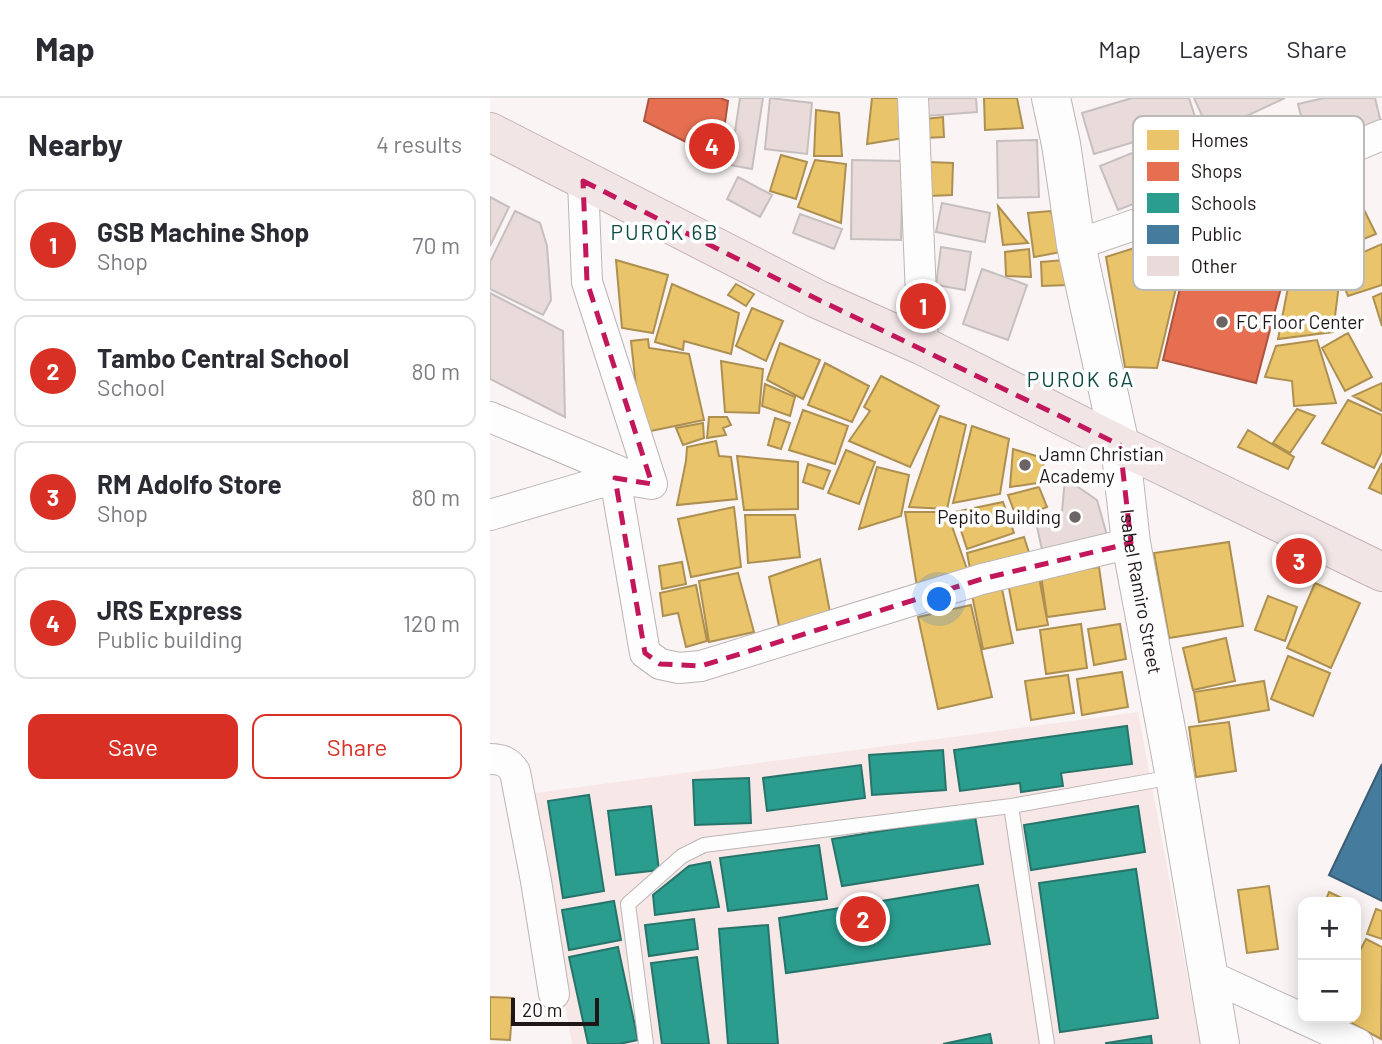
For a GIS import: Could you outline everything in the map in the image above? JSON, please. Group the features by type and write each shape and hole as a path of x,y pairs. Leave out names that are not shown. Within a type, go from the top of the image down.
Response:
{"highway":[{"path":"490,132 817,299 923,346 1382,572"}],"street":[{"path":"913,98 923,346"},
{"name":"Isabel Ramiro Street","path":"1055,99 1076,245 1120,445 1131,543 1175,777 1220,1044"},
{"path":"1364,143 1382,135"},
{"path":"583,181 587,282 652,484"},
{"path":"1076,245 1133,225"},
{"path":"490,417 652,484"},
{"path":"490,515 615,478 652,484"},
{"path":"615,478 645,653 660,664 679,668 701,666 982,579 1131,543"},
{"path":"490,759 510,763 515,772 554,994"},
{"path":"1208,975 1359,1044"}],"lane":[{"path":"646,1044 628,904 682,856 704,845 1011,806 1175,777"},
{"path":"1011,806 1047,1044"}],"highlighted area":[{"path":"583,181 817,299 1120,445 1131,543 982,579 701,666 660,664 645,653 615,478 652,484 587,282"}],"shaded area":[{"path":"1138,712 1200,1044 572,1044 528,794"}],"building: Homes":[{"path":"872,98 904,98 904,138 867,144"},
{"path":"984,98 1017,98 1023,128 985,130"},
{"path":"816,110 839,113 842,156 814,156"},
{"path":"943,117 944,137 925,138 925,119"},
{"path":"781,155 807,162 796,199 770,191"},
{"path":"815,160 846,164 841,223 798,207"},
{"path":"929,162 953,163 952,195 930,196"},
{"path":"998,206 1028,243 1003,245"},
{"path":"1364,210 1376,234 1364,239"},
{"path":"1051,211 1061,252 1034,257 1028,213"},
{"path":"1382,244 1382,285 1348,296 1346,290 1364,290 1364,252"},
{"path":"1133,248 1133,290 1176,290 1157,368 1125,367 1106,257"},
{"path":"1029,249 1031,277 1006,276 1005,252"},
{"path":"616,260 668,275 653,333 622,328"},
{"path":"1064,260 1068,285 1042,286 1041,262"},
{"path":"672,284 739,313 731,354 684,341 683,350 655,342"},
{"path":"736,284 754,294 746,306 728,295"},
{"path":"1287,290 1338,290 1333,332 1278,339"},
{"path":"1382,293 1382,326 1373,297"},
{"path":"752,308 783,321 766,361 736,346"},
{"path":"1348,333 1372,377 1345,391 1322,348"},
{"path":"648,339 649,348 689,354 704,420 641,433 631,341"},
{"path":"1317,340 1336,403 1294,406 1292,381 1265,377 1276,346"},
{"path":"780,343 820,360 803,399 767,380"},
{"path":"721,361 763,369 759,413 725,412"},
{"path":"825,363 869,386 852,422 808,405"},
{"path":"881,376 939,406 910,467 849,441 870,411 864,407"},
{"path":"1382,383 1382,411 1353,396"},
{"path":"765,384 795,397 790,416 762,406"},
{"path":"1348,400 1382,415 1382,452 1374,468 1322,443"},
{"path":"1297,409 1315,416 1290,453 1273,443"},
{"path":"803,410 848,426 835,464 789,450"},
{"path":"940,416 966,425 947,509 909,507"},
{"path":"709,417 727,417 731,425 723,428 726,435 707,438"},
{"path":"775,418 790,423 781,449 768,445"},
{"path":"703,423 704,438 683,445 676,428"},
{"path":"972,426 1009,439 1000,494 953,503"},
{"path":"1248,430 1294,457 1288,469 1238,447"},
{"path":"716,441 719,456 731,457 737,499 677,505 687,447"},
{"path":"1013,449 1043,458 1045,482 1010,487"},
{"path":"846,450 875,462 859,504 828,493"},
{"path":"737,456 798,462 798,509 744,510"},
{"path":"1382,463 1382,494 1369,488"},
{"path":"808,464 830,471 823,489 803,482"},
{"path":"877,467 909,475 901,516 859,529"},
{"path":"1039,487 1047,507 1017,519 1008,495"},
{"path":"1003,502 1014,533 967,549 955,512"},
{"path":"734,507 741,567 691,577 678,519"},
{"path":"905,512 947,512 968,572 917,587"},
{"path":"745,515 795,515 800,557 748,563"},
{"path":"1024,537 1033,565 972,579 967,553"},
{"path":"1229,542 1243,626 1169,638 1154,553"},
{"path":"820,559 832,623 781,636 769,577"},
{"path":"682,562 686,584 662,589 659,566"},
{"path":"1099,567 1105,609 1047,617 1041,575"},
{"path":"738,573 754,632 709,642 699,581"},
{"path":"1039,577 1048,625 1017,630 1008,583"},
{"path":"1315,583 1360,603 1331,668 1287,648"},
{"path":"1001,584 1013,643 983,649 971,590"},
{"path":"696,585 707,641 686,647 678,613 663,616 660,593"},
{"path":"1268,596 1297,607 1285,641 1255,630"},
{"path":"971,605 992,697 938,709 918,617"},
{"path":"1081,624 1087,668 1046,674 1040,630"},
{"path":"1120,624 1126,659 1094,665 1088,629"},
{"path":"1226,638 1235,681 1193,690 1183,648"},
{"path":"1288,656 1330,673 1313,716 1271,699"},
{"path":"1122,672 1128,707 1082,715 1077,679"},
{"path":"1068,675 1074,713 1031,720 1025,681"},
{"path":"1264,681 1269,710 1199,722 1194,692"},
{"path":"1229,722 1236,771 1196,777 1189,727"},
{"path":"1269,886 1278,949 1247,953 1238,890"},
{"path":"1329,892 1340,897 1327,897"},
{"path":"1376,909 1382,911 1382,939 1367,934"},
{"path":"1366,939 1382,947 1381,1039 1351,1023 1361,1023 1361,948"},
{"path":"490,997 513,998 510,1040 490,1039"}],"building: Shops":[{"path":"649,98 720,98 728,101 720,159 644,121"},
{"name":"FC Floor Center","path":"1180,290 1280,290 1256,383 1163,360"}],"building: Schools":[{"path":"1127,726 1132,764 1061,773 1063,786 1021,792 1020,783 960,791 954,750"},
{"path":"943,750 946,790 872,795 869,755"},
{"path":"861,765 865,798 767,811 763,778"},
{"path":"749,778 751,823 695,825 693,780"},
{"path":"589,795 604,891 563,898 548,801"},
{"path":"651,806 659,870 616,875 608,811"},
{"path":"1138,806 1145,852 1031,870 1024,825"},
{"path":"975,816 983,864 842,886 832,839"},
{"path":"819,845 827,899 728,911 720,858"},
{"path":"710,862 719,907 655,915 653,895 689,866"},
{"path":"1136,869 1158,1018 1060,1032 1039,883"},
{"path":"978,885 990,944 786,973 779,918"},
{"path":"614,901 621,940 569,950 562,910"},
{"path":"694,919 698,949 649,956 645,925"},
{"path":"768,925 778,1044 728,1044 719,929"},
{"path":"618,947 638,1040 619,1044 588,1044 569,957"},
{"path":"697,957 709,1044 662,1044 651,963"},
{"path":"990,1034 992,1044 943,1044"},
{"path":"1151,1036 1152,1044 1106,1044 1106,1043"}],"building: Public":[{"path":"1382,764 1382,901 1329,875"}],"building: Other":[{"path":"740,98 763,98 752,169 730,165"},
{"path":"770,98 812,103 807,154 765,149"},
{"path":"925,98 976,98 977,112 926,116"},
{"path":"1132,98 1189,98 1195,116 1133,116 1133,142 1094,154 1082,113"},
{"path":"1194,98 1285,98 1246,116 1202,116"},
{"path":"1324,98 1375,98 1382,127 1364,133 1364,116 1301,116 1298,104"},
{"path":"1037,140 1039,197 998,198 997,141"},
{"path":"1133,153 1133,204 1118,210 1100,166"},
{"path":"852,160 903,161 901,240 851,239"},
{"path":"738,177 772,195 760,217 727,199"},
{"path":"490,197 509,207 490,246"},
{"path":"942,203 990,213 985,242 936,232"},
{"path":"515,211 540,223 547,246 551,300 543,315 490,289 490,262"},
{"path":"800,214 842,229 834,249 793,233"},
{"path":"941,247 971,252 965,290 936,285"},
{"path":"982,269 1027,285 1008,340 963,324"},
{"path":"490,293 563,331 565,417 490,379"},
{"name":"Pepito Building","path":"1065,478 1097,500 1110,546 1044,559 1036,522 1062,512"}],"place":[{"name":"JRS Express","path":"712,146"},
{"name":"GSB Machine Shop","path":"923,306"},
{"name":"FC Floor Center","path":"1222,322"},
{"name":"Jamn Christian Academy","path":"1025,465"},
{"name":"Pepito Building","path":"1075,517"},
{"name":"RM Adolfo Store","path":"1299,561"},
{"name":"Tambo Central School","path":"863,919"}],"district":[{"name":"PUROK 6B","path":"665,233"},
{"name":"PUROK 6A","path":"1081,380"}]}
